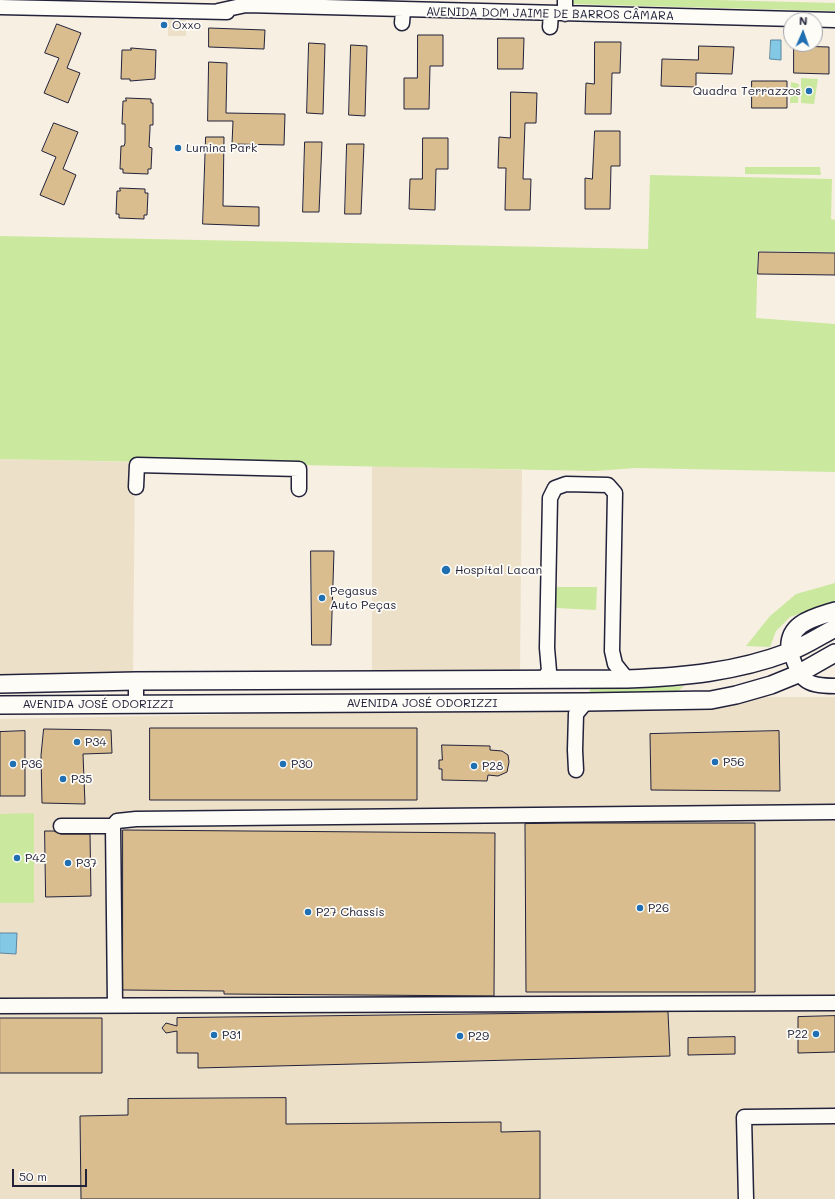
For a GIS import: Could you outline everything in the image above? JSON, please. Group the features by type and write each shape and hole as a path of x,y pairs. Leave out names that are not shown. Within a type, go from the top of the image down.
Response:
{"main road":[{"path":"790,651 790,639 798,627 809,620 835,611"},
{"name":"AVENIDA JOSÉ ODORIZZI","path":"0,684 136,681 544,680 684,677 718,672 790,651 835,628"},
{"name":"AVENIDA JOSÉ ODORIZZI","path":"0,704 572,708 714,700 757,689 798,674 835,653"}],"street":[{"name":"AVENIDA DOM JAIME DE BARROS CÂMARA","path":"218,11 246,5 304,7 402,17 483,17 551,20 565,7 835,20"},
{"name":"AVENIDA DOM JAIME DE BARROS CÂMARA","path":"0,7 290,13 304,7"},
{"path":"136,487 137,465 299,469 299,489"},
{"path":"544,680 549,671 547,648 550,498 555,488 566,484 608,485 615,493 612,651 615,664 627,679"},
{"path":"790,651 798,674 812,684 835,686"},
{"path":"136,681 136,704"},
{"path":"572,708 576,770"},
{"path":"115,1005 113,826 117,821 136,819 835,812"},
{"path":"60,826 113,826"},
{"path":"0,1006 835,1003"},
{"path":"746,1199 744,1117 835,1116"}],"shaded area":[{"path":"168,20 186,20 186,36 168,36"},
{"path":"0,459 135,462 133,675 0,674"},
{"name":"Hospital Lacan","path":"372,466 522,470 520,671 372,671"},
{"path":"760,697 835,697 835,1199 0,1199 0,719 739,704"}],"green space":[{"path":"571,0 715,0 835,3 835,11 570,4"},
{"name":"Quadra Terrazzos","path":"801,78 818,79 814,104 801,103"},
{"path":"791,82 799,84 798,103 790,103"},
{"path":"745,167 820,167 821,175 745,174"},
{"path":"650,175 832,179 831,219 835,220 835,252 758,251 756,318 835,324 835,472 636,468 595,471 0,459 0,236 648,249"},
{"path":"835,583 835,602 790,617 776,631 770,647 746,646 770,616 796,594"},
{"path":"556,587 597,587 596,610 556,608"},
{"path":"684,686 671,697 589,696 590,689"},
{"name":"P42","path":"34,813 34,903 0,903 0,814"}],"water":[{"path":"771,40 781,40 781,60 770,59"},
{"path":"0,933 17,933 16,954 0,953"}],"building":[{"path":"57,24 81,33 67,68 80,73 68,103 44,93 59,58 45,53"},
{"path":"209,28 265,30 264,49 209,47"},
{"path":"418,35 443,35 443,66 430,66 429,109 404,109 404,78 417,78"},
{"path":"498,38 524,38 523,69 498,69"},
{"path":"595,42 621,42 620,73 612,73 611,114 585,114 586,83 594,84"},
{"path":"309,43 325,44 323,114 307,113"},
{"path":"351,45 367,46 365,116 349,115"},
{"path":"699,46 734,47 732,74 696,73 696,87 661,86 662,59 698,60"},
{"path":"823,47 829,47 829,74 794,73 794,52 823,52"},
{"path":"131,48 156,50 155,79 130,81 130,79 121,79 122,50 131,50"},
{"path":"209,62 227,63 226,113 285,114 284,145 232,144 233,121 208,121"},
{"path":"752,81 787,81 787,108 752,108"},
{"path":"511,92 537,93 536,123 525,123 523,179 531,179 530,210 505,210 506,168 498,168 499,137 510,138"},
{"path":"126,98 151,99 151,103 153,103 153,125 150,125 149,147 152,148 151,169 148,169 148,174 123,173 123,169 120,169 121,146 124,146 125,143 125,124 122,124 123,101 126,101"},
{"path":"54,123 78,132 63,169 76,175 64,205 40,195 56,157 42,151"},
{"path":"595,131 620,131 620,166 611,166 610,209 585,209 585,178 592,179"},
{"path":"206,137 224,137 223,206 259,207 259,226 203,224"},
{"path":"423,138 448,138 448,169 436,169 435,210 409,209 410,179 422,179"},
{"path":"305,142 322,142 319,212 303,212"},
{"path":"347,144 364,144 361,214 345,214"},
{"path":"120,188 145,189 145,193 148,193 147,215 144,215 144,219 119,218 119,214 116,214 117,191 120,191"},
{"path":"759,252 835,253 835,275 758,274"},
{"name":"Pegasus Auto Peças","path":"311,551 334,551 331,645 312,645"},
{"name":"P30","path":"150,728 417,728 417,800 150,800"},
{"path":"44,729 111,730 112,753 83,754 85,804 42,803 41,756"},
{"name":"P36","path":"25,731 25,796 0,796 0,732"},
{"name":"P56","path":"779,731 780,791 651,790 650,734"},
{"name":"P28","path":"442,745 490,746 490,750 502,751 508,755 509,762 507,772 498,776 488,775 487,781 442,780 442,769 439,769 439,760 442,760"},
{"name":"P26","path":"755,823 755,992 526,992 525,824"},
{"name":"P27 Chassis","path":"123,830 495,833 494,996 224,994 224,991 123,990"},
{"name":"P37","path":"45,831 54,831 61,834 90,834 91,896 46,897"},
{"name":"P29","path":"668,1012 670,1056 198,1068 198,1053 177,1053 177,1031 166,1033 162,1028 166,1023 177,1026 177,1018"},
{"name":"P22","path":"835,1016 835,1052 798,1053 798,1017"},
{"path":"0,1018 102,1018 102,1073 0,1073"},
{"path":"735,1037 735,1054 688,1055 688,1038"},
{"path":"286,1098 286,1124 501,1122 501,1132 540,1131 540,1199 81,1199 80,1116 128,1115 128,1099"}],"place":[{"name":"Oxxo","path":"164,25"},
{"name":"Quadra Terrazzos","path":"809,91"},
{"name":"Lumina Park","path":"178,148"},
{"name":"Hospital Lacan","path":"446,570"},
{"name":"Pegasus Auto Peças","path":"322,598"},
{"name":"P34","path":"77,742"},
{"name":"P56","path":"715,762"},
{"name":"P36","path":"13,764"},
{"name":"P30","path":"283,764"},
{"name":"P28","path":"474,766"},
{"name":"P35","path":"63,779"},
{"name":"P42","path":"17,858"},
{"name":"P37","path":"68,863"},
{"name":"P26","path":"640,908"},
{"name":"P27 Chassis","path":"308,912"},
{"name":"P22","path":"816,1034"},
{"name":"P31","path":"214,1035"},
{"name":"P29","path":"460,1036"}]}
